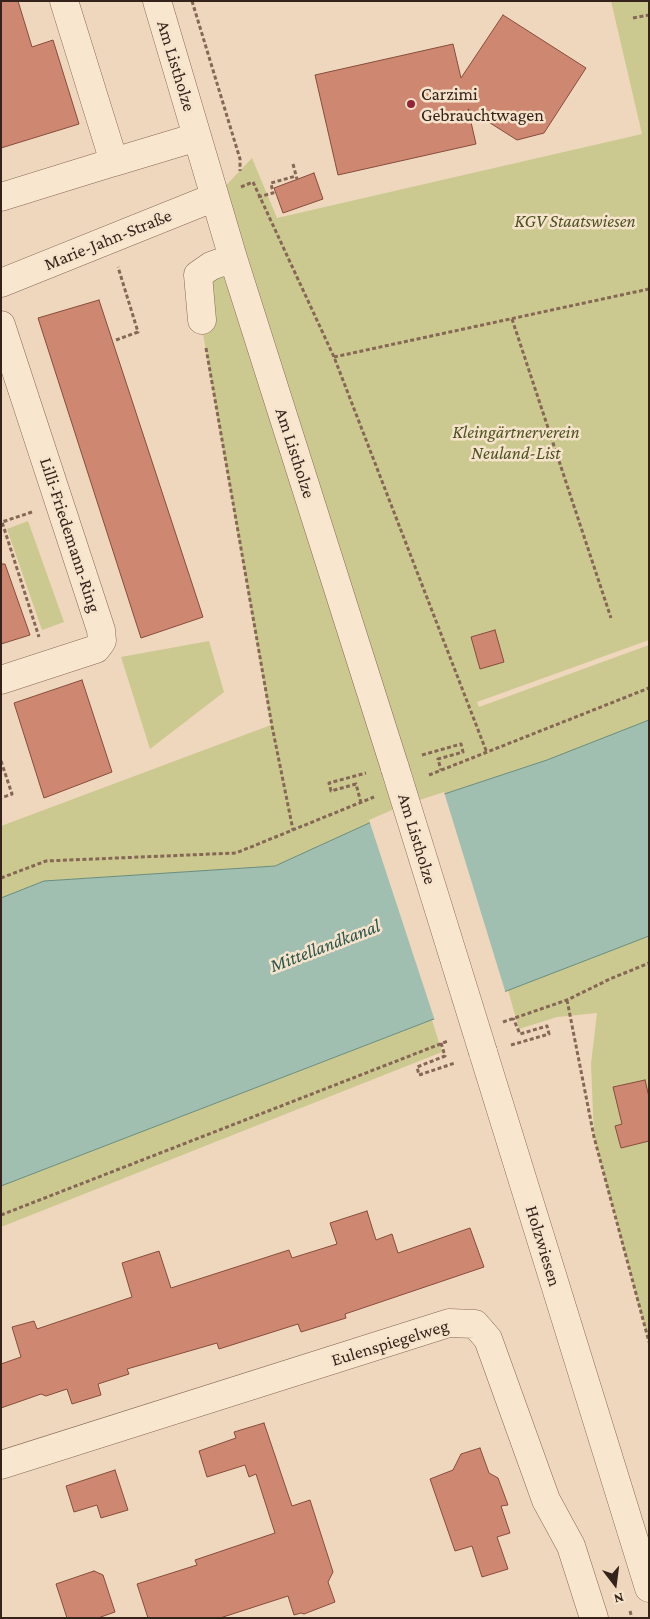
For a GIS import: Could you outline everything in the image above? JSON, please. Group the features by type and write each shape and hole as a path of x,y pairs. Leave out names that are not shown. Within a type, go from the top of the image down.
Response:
{"street":[{"path":"64,1 114,162"},
{"name":"Am Listholze","path":"157,1 215,197 436,904"},
{"path":"1,197 198,137"},
{"name":"Marie-Jahn-Straße","path":"1,283 215,197"},
{"path":"202,320 198,275 211,266 234,258"},
{"name":"Lilli-Friedemann-Ring","path":"1,325 101,630 102,641 96,649 1,680"},
{"name":"Holzwiesen","path":"436,904 649,1588"},
{"name":"Eulenspiegelweg","path":"1,1465 449,1323 475,1324 488,1339 546,1500 571,1546 594,1618"}],"path":[{"path":"633,18 649,15"},
{"path":"258,197 273,193 270,183 296,178 293,164"},
{"path":"241,187 253,182 258,197 334,357 487,753"},
{"path":"116,340 138,332 118,266"},
{"path":"334,357 649,289"},
{"path":"512,319 611,618"},
{"path":"202,320 272,726 293,830"},
{"path":"34,512 2,522 39,637 46,635"},
{"path":"423,778 649,688"},
{"path":"430,752 461,744 463,752 438,760 441,770"},
{"path":"1,762 12,794 1,798"},
{"path":"359,774 329,783 331,791 356,784 361,802"},
{"path":"1,878 46,861 236,853 379,795"},
{"path":"495,1024 567,1000 610,979 649,964"},
{"path":"567,1000 594,1137 649,1342"},
{"path":"514,1018 520,1034 547,1026 550,1034 520,1043"},
{"path":"1,1215 450,1040"},
{"path":"441,1043 445,1056 417,1066 419,1075 449,1065"}],"green space":[{"path":"611,1 649,1 649,640 477,702 479,707 649,645 649,720 547,760 402,808 275,866 44,881 1,898 1,826 271,725 202,328 198,275 233,257 215,197 252,158 277,218 642,134"},
{"path":"28,521 64,622 42,630 7,529"},
{"path":"209,641 224,692 150,749 121,657"},
{"path":"649,936 649,1342 594,1137 591,1064 597,1013 557,1017 519,1029 508,990"},
{"path":"432,1020 442,1052 1,1227 1,1186"}],"water":[{"name":"Mittellandkanal","path":"649,720 649,936 1,1186 1,898 44,881 275,866 402,808 547,760"}],"pier":[{"path":"444,792 506,994 435,1021 369,820 401,806"}],"building":[{"path":"1,1 18,1 32,47 53,40 79,124 1,148"},
{"path":"503,15 586,68 544,133 517,140 468,109 476,144 338,175 315,75 453,44 461,78"},
{"path":"314,173 323,199 283,213 274,188"},
{"path":"99,300 203,617 141,638 38,318"},
{"path":"1,564 5,564 30,635 1,644"},
{"path":"495,630 504,662 480,669 471,637"},
{"path":"82,680 112,772 44,798 14,703"},
{"path":"645,1080 649,1097 649,1141 621,1148 615,1126 622,1124 613,1087"},
{"path":"367,1211 376,1240 392,1234 398,1253 470,1228 484,1267 345,1314 346,1318 301,1332 298,1324 219,1349 217,1343 127,1369 129,1374 98,1384 101,1395 72,1404 67,1389 46,1396 41,1394 1,1408 1,1364 21,1357 12,1327 34,1321 37,1329 132,1297 122,1263 159,1251 171,1288 289,1250 292,1258 337,1244 330,1223"},
{"path":"264,1423 292,1506 310,1500 333,1572 328,1582 335,1602 304,1614 294,1615 288,1596 220,1618 148,1618 137,1584 197,1565 195,1560 275,1533 256,1474 249,1477 245,1465 207,1477 199,1451 236,1438 234,1432"},
{"path":"480,1448 489,1473 498,1478 508,1505 501,1506 510,1533 497,1537 508,1569 482,1577 472,1546 455,1551 430,1479 453,1470 461,1454"},
{"path":"115,1470 128,1510 101,1518 97,1505 74,1512 66,1486"},
{"path":"94,1571 103,1575 115,1612 98,1618 67,1618 56,1584"}],"place":[{"name":"Carzimi Gebrauchtwagen","path":"411,104"}],"park label":[{"name":"KGV Staatswiesen","path":"575,221"},
{"name":"Kleingärtnerverein Neuland-List","path":"516,442"}]}
